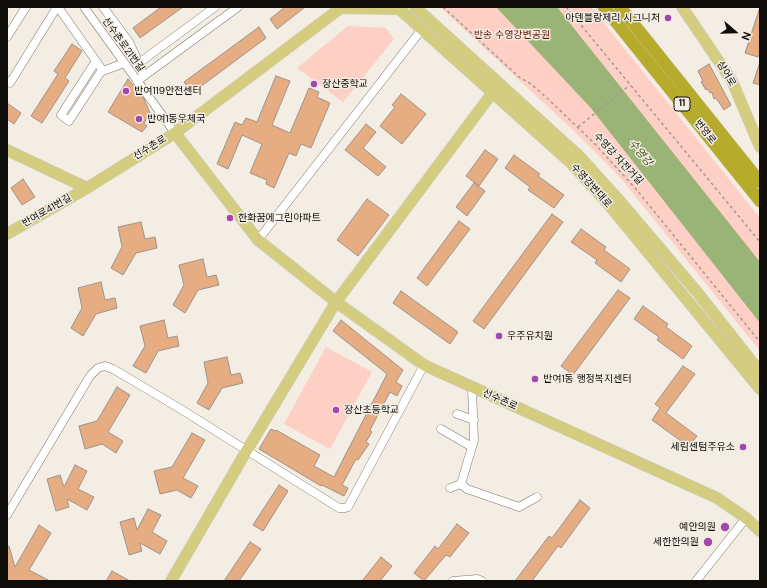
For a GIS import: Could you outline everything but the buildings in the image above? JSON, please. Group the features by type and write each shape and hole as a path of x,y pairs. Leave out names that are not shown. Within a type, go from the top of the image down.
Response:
{"highway":[{"name":"번영로","path":"604,7 760,201"},
{"name":"번영로","path":"620,7 760,182"}],"main road":[{"path":"175,133 341,7 398,8"},
{"name":"수영강변대로","path":"415,7 579,156 697,292 760,372"},
{"name":"삼어로","path":"682,7 732,81 760,147"},
{"name":"수영강변대로","path":"398,8 572,164 609,205 760,389"},
{"path":"171,581 247,450 336,302 499,84"},
{"name":"선수촌로","path":"87,188 175,133 258,240 336,302 424,366 717,498 746,518 760,531"},
{"path":"7,150 87,188"},
{"name":"반여로41번길","path":"7,234 87,188"}],"street":[{"path":"7,37 26,7"},
{"path":"7,81 10,83 58,7 102,70"},
{"name":"선수촌로21번길","path":"84,7 124,63 140,79 175,133"},
{"path":"103,7 129,42 139,63 140,79"},
{"path":"139,63 215,7"},
{"path":"140,79 238,7"},
{"path":"258,240 422,29"},
{"path":"96,61 61,115 69,121 102,70"},
{"path":"102,70 103,71 124,63"},
{"path":"7,515 90,376 98,368 105,366 113,369 179,408 340,508 348,507 424,366"},
{"path":"461,484 474,440 472,388"},
{"path":"457,414 474,420"},
{"path":"441,429 472,447"},
{"path":"450,488 461,484"},
{"path":"461,484 467,489 519,507 537,497"},
{"path":"696,581 746,518"},
{"path":"453,581 477,579 482,581"}],"path":[{"name":"수영강 자전거길","path":"443,7 480,42 520,77 537,89 578,127 636,189 760,342"},
{"path":"566,7 760,242"},
{"path":"578,127 630,85"}],"green space":[{"name":"반송 수영강변공원","path":"440,7 591,7 760,218 760,351 619,176 572,129"},
{"path":"348,26 386,28 394,39 343,102 297,68"},
{"path":"326,347 372,372 330,449 284,424"}],"water":[{"name":"수영강","path":"496,7 557,7 760,262 760,323 590,107"}],"place":[{"name":"아덴블랑제리 시그니처","path":"668,18"},
{"name":"장산중학교","path":"314,84"},
{"name":"반여119안전센터","path":"126,91"},
{"name":"반여1동우체국","path":"139,119"},
{"name":"한화꿈에그린아파트","path":"230,218"},
{"name":"우주유치원","path":"499,336"},
{"name":"반여1동 행정복지센터","path":"535,379"},
{"name":"장산초등학교","path":"336,410"},
{"name":"세림센텀주유소","path":"743,447"},
{"name":"예안의원","path":"725,527"},
{"name":"세한한의원","path":"708,542"}]}
